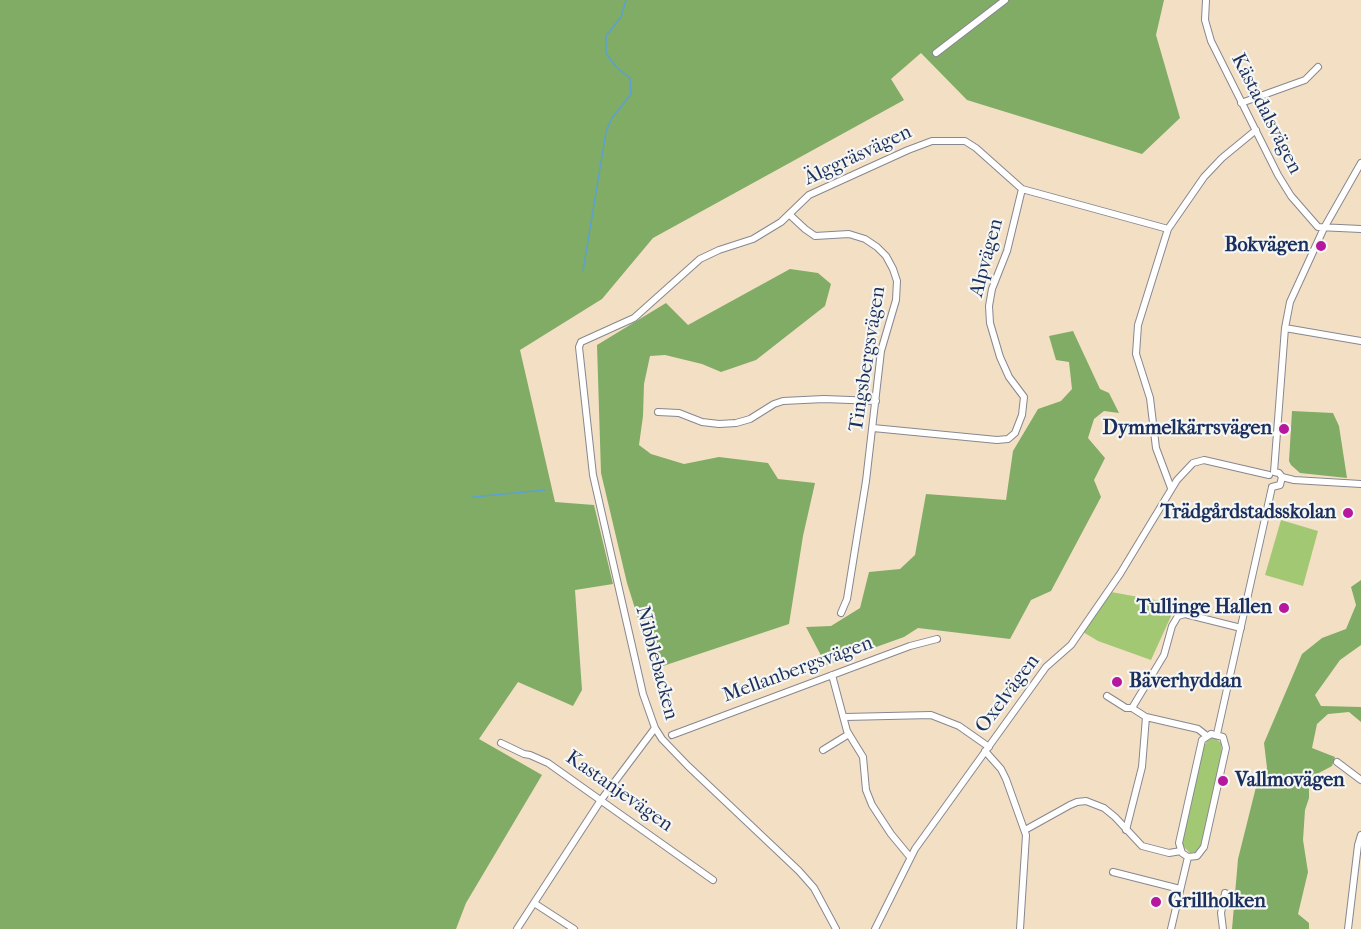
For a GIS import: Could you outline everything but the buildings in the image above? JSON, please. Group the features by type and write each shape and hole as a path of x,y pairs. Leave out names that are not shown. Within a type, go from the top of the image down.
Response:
{"street":[{"path":"936,53 1005,0"},
{"name":"Kästadalsvägen","path":"1206,0 1205,20 1211,41 1278,175 1291,196 1313,223 1324,228"},
{"path":"1242,103 1305,80 1318,67"},
{"path":"1256,130 1221,158 1204,177 1168,229 1141,312 1136,345 1139,365 1150,398 1156,448 1173,486 1193,463 1204,460 1279,473 1282,477 1320,483 1361,484"},
{"name":"Älggräsvägen","path":"584,340 634,318 700,259 753,239 790,215 809,195 932,141 966,141 1022,189 1168,229"},
{"path":"1217,734 1272,487 1267,480 1271,473 1285,328 1290,302 1324,228 1361,163"},
{"name":"Alpvägen","path":"873,428 997,440 1008,439 1015,433 1022,415 1024,398 1009,377 1000,357 990,323 989,306 992,288 1007,251 1022,189"},
{"name":"Tingsbergsvägen","path":"790,215 815,236 849,234 865,239 882,251 897,281 897,295 883,341 873,428 849,587 841,613"},
{"path":"1324,228 1361,229"},
{"path":"1285,328 1361,341"},
{"name":"Nibblebacken","path":"584,340 579,347 593,475 643,694 655,728 687,766 799,871 819,896 836,929"},
{"path":"658,412 679,414 702,422 719,424 750,419 783,401 832,399 876,401"},
{"path":"1272,487 1280,485 1282,477"},
{"name":"Oxelvägen","path":"875,929 910,857 1046,667 1066,651 1076,637 1120,574 1173,486"},
{"path":"1132,708 1164,655 1172,626 1178,616 1185,614 1241,628"},
{"name":"Mellanbergsvägen","path":"672,735 910,646 937,639"},
{"path":"832,675 849,734 862,757 866,790 872,805 910,857"},
{"path":"1107,696 1146,717 1198,729 1207,736"},
{"path":"844,717 931,715 959,726 987,749 1006,779 1024,830 1026,843 1020,929"},
{"path":"1126,830 1142,767 1146,717"},
{"path":"517,929 601,800 655,728"},
{"path":"823,750 849,734"},
{"path":"1217,734 1223,737 1226,748 1205,844 1199,854 1188,857 1181,850 1179,843 1202,740 1207,736 1217,734"},
{"name":"Kastanjevägen","path":"501,743 548,763 713,880"},
{"path":"1337,762 1361,780"},
{"path":"1024,830 1070,805 1086,801 1104,808 1142,846 1169,853 1181,850"},
{"path":"1348,929 1361,836"},
{"path":"1171,929 1188,857"},
{"path":"1113,872 1180,890"},
{"path":"1223,929 1221,913 1225,893"},
{"path":"534,903 574,929"}],"green space":[{"path":"0,0 1164,0 1156,35 1180,118 1142,154 967,100 921,53 891,79 904,100 653,238 602,299 520,350 555,502 594,505 613,584 575,590 582,690 573,706 518,682 479,739 542,775 466,903 456,929 0,929"},
{"path":"790,269 818,273 831,284 825,306 756,360 721,372 702,364 665,355 650,356 644,384 639,445 651,454 684,464 719,457 768,463 778,479 815,483 803,536 789,624 654,669 627,583 601,473 597,345 666,303 688,325"},
{"path":"1073,331 1100,389 1109,393 1119,413 1104,411 1094,419 1088,438 1105,458 1094,480 1101,497 1051,591 1031,600 1010,639 918,628 904,637 826,665 806,627 831,626 860,608 869,572 900,569 915,555 926,494 1006,500 1013,451 1038,409 1061,401 1072,389 1069,362 1056,360 1049,336"},
{"path":"1292,411 1333,413 1339,426 1347,478 1300,473 1291,465 1289,461"},
{"path":"1281,520 1318,531 1303,586 1265,575"},
{"path":"1361,580 1361,645 1340,660 1315,695 1321,706 1361,707 1361,722 1349,712 1328,714 1317,724 1312,748 1335,757 1332,766 1309,781 1303,840 1308,872 1298,914 1309,923 1309,929 1232,929 1238,859 1256,787 1267,768 1264,743 1302,654 1322,638 1346,629 1356,605 1351,587"},
{"path":"1111,592 1172,603 1180,608 1172,614 1151,660 1098,641 1083,632"},
{"path":"1214,737 1221,743 1222,753 1201,845 1196,852 1190,853 1183,846 1182,840 1202,749 1208,740"}],"waterway":[{"path":"583,271 606,132 612,118 631,94 630,78 616,67 606,53 606,36 621,17 626,0"},
{"path":"473,497 545,490"}],"place":[{"name":"Bokvägen","path":"1321,246"},
{"name":"Dymmelkärrsvägen","path":"1284,429"},
{"name":"Trädgårdstadsskolan","path":"1348,513"},
{"name":"Tullinge Hallen","path":"1284,608"},
{"name":"Bäverhyddan","path":"1117,682"},
{"name":"Vallmovägen","path":"1223,781"},
{"name":"Grillholken","path":"1156,902"}]}
